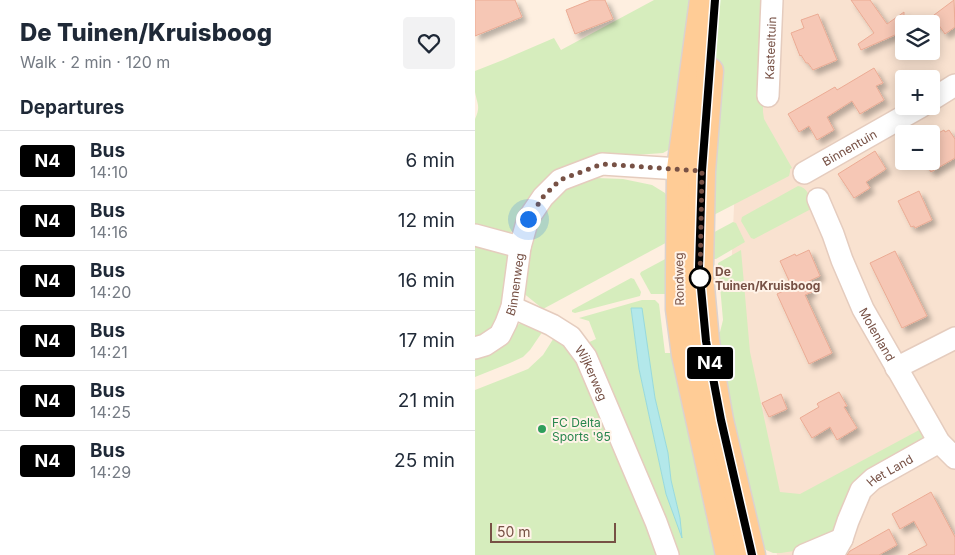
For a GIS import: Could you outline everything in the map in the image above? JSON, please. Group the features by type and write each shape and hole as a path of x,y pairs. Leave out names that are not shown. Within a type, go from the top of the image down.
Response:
{"main road":[{"name":"Rondweg","path":"703,0 691,170 699,267 706,341 721,420 752,555"},
{"name":"Rondweg","path":"715,0 691,170 679,274 679,309 685,355 729,555"}],"street":[{"name":"Kasteeltuin","path":"768,96 772,0"},
{"path":"940,94 955,85"},
{"name":"Binnentuin","path":"804,174 906,115"},
{"name":"Binnenweg","path":"475,348 485,345 500,335 512,308 520,247 528,219 543,197 560,180 602,164 691,170"},
{"name":"Molenland","path":"818,199 863,309 939,442 955,458"},
{"path":"475,235 520,247"},
{"name":"Wijkerweg","path":"512,308 571,337 586,357 656,522 668,555"},
{"path":"896,368 955,338"},
{"name":"Het Land","path":"804,555 838,547 861,490 873,479 939,442"}],"shaded area":[{"path":"743,0 955,0 955,555 777,555 730,298"}],"green space":[{"path":"654,0 699,0 670,149 663,153 635,155 606,154 564,166 546,180 518,228 506,235 475,230 475,119 478,108 475,92 475,71 554,38 561,50"},
{"path":"718,0 768,0 763,99 764,119 792,168 790,169 789,176 704,220 705,181"},
{"path":"597,178 623,179 652,185 665,193 673,207 673,239 543,309 522,292 530,241 542,211 552,199 570,186"},
{"path":"798,186 804,188 808,193 814,205 813,208 754,239 751,238 741,221 742,217"},
{"path":"733,222 736,223 745,242 716,259 710,259 707,236"},
{"path":"475,241 502,248 510,259 502,310 488,333 475,339"},
{"path":"741,250 750,352 780,492 800,494 923,428 925,436 923,442 836,531 807,549 773,553 766,550 755,537 717,332 720,332 723,320 718,263"},
{"path":"669,257 666,294 651,294 640,274"},
{"path":"631,278 634,279 641,292 640,296 575,313 572,312 572,310"},
{"path":"642,300 655,300 659,304 665,353 672,353 726,555 671,555 585,344 596,339 589,321 579,318","holes":["631,308 641,308 655,398 668,453 671,480 680,518 681,535 666,494 639,369"]},
{"path":"523,321 545,328 530,350 523,357 475,377 475,357"},
{"name":"FC Delta Sports '95","path":"557,333 572,345 660,555 475,555 475,390 528,369 543,355"}],"water":[{"path":"631,308 642,308 655,398 668,453 682,538 666,494 639,369"}],"building":[{"path":"475,0 515,0 522,17 475,36"},
{"path":"591,0 605,0 613,19 575,34 566,10"},
{"path":"851,0 870,0 887,24 895,18 895,35 861,50 858,44 874,33"},
{"path":"954,0 955,27 945,34 940,27 940,15 934,15"},
{"path":"818,14 837,60 813,70 800,56 791,33 804,28 801,20"},
{"path":"874,68 883,83 876,86 884,100 860,114 852,101 827,117 834,130 817,140 809,126 799,132 788,114 835,87 837,90"},
{"path":"949,130 955,139 955,158 940,167 940,132"},
{"path":"875,151 886,169 866,182 870,188 854,198 838,174"},
{"path":"919,191 932,220 915,228 914,226 911,227 898,201"},
{"path":"809,250 820,276 807,282 812,292 805,295 832,353 809,364 777,294 792,287 780,261"},
{"path":"895,251 927,316 902,328 870,263"},
{"path":"839,392 847,406 844,407 857,428 837,440 830,427 812,438 800,418 819,407 818,403"},
{"path":"781,394 787,409 769,417 762,403"},
{"path":"931,492 955,537 955,555 908,555 927,545 914,521 900,529 892,514"},
{"path":"889,529 897,545 879,555 847,555 850,551"}],"bus line":[{"name":"N4","path":"715,0 702,171 699,267 706,341 721,420 752,555"}],"place":[{"name":"De Tuinen/Kruisboog","path":"700,278"},
{"name":"FC Delta Sports '95","path":"542,429"}],"route":[{"path":"528,219 543,197 560,180 602,164 702,171 700,278"}]}
